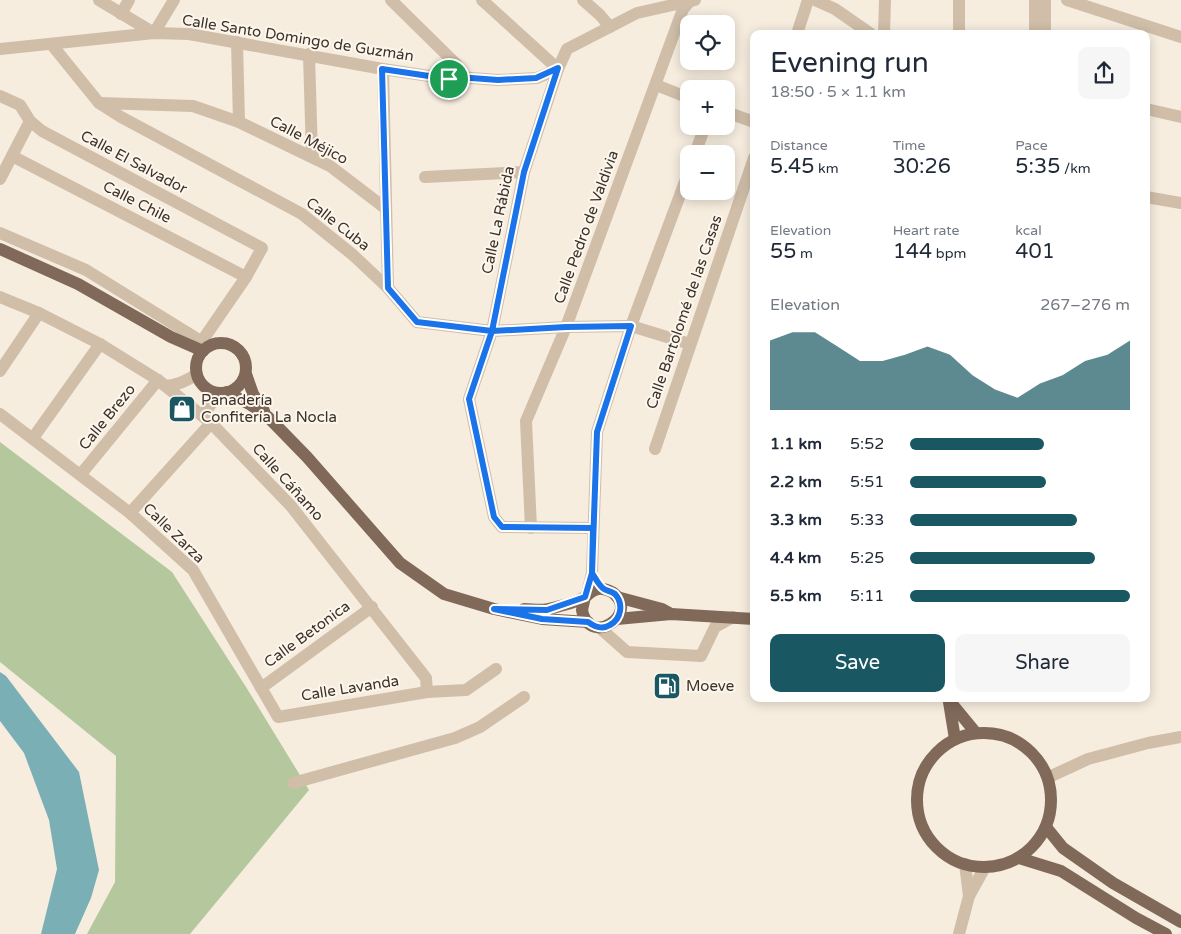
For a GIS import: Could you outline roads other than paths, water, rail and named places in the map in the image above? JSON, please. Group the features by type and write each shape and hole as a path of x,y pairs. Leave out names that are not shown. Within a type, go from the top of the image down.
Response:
{"main road":[{"path":"0,249 78,284 171,337 205,346 220,343 234,347 244,359 246,374 253,394 268,417 307,457 400,563 444,594 494,609 542,619 588,622 600,628 617,620 671,614 750,619"},
{"path":"171,337 197,369 205,387 250,405 268,417"},
{"path":"197,369 199,356 205,346"},
{"path":"223,393 235,389 242,382 246,374"},
{"path":"494,609 547,610 586,596 595,590 604,589 611,592 620,602 617,620"},
{"path":"586,596 582,610 588,622"},
{"path":"617,597 662,609 671,614"},
{"path":"949,702 955,739"},
{"path":"950,702 976,733"},
{"path":"976,733 999,734 1020,743 1037,758 1049,777 1051,806 1046,827 1036,843 1019,858 1002,865 986,867 965,864 941,851 927,835 919,815 917,793 922,772 934,754 955,739 976,733"},
{"path":"1046,827 1063,848 1113,883 1181,922"},
{"path":"1019,858 1061,871 1136,918 1166,934"}],"street":[{"path":"99,0 154,34 174,0"},
{"path":"121,14 129,0"},
{"path":"380,0 392,1 456,64 458,77"},
{"path":"482,0 558,68"},
{"path":"583,0 600,14 610,27"},
{"name":"Calle Pedro de Valdivia","path":"531,528 526,421 566,327 683,9 691,0"},
{"name":"Calle La Rábida","path":"593,528 502,527 494,517 469,399 492,331 524,172 558,68 567,49 637,13 695,0"},
{"path":"798,30 808,0"},
{"path":"815,0 835,5 866,30"},
{"path":"884,0 884,30"},
{"path":"959,0 959,30"},
{"path":"1035,0 1035,30"},
{"path":"1045,30 1046,0"},
{"path":"1067,0 1181,37"},
{"name":"Calle Santo Domingo de Guzmán","path":"0,50 154,34 189,34 309,54 382,69 449,79 458,77 498,80 536,78 558,68"},
{"path":"237,42 239,122"},
{"name":"Calle Cuba","path":"52,45 99,103 120,117 302,214 352,255 388,288 417,322 492,331 631,326 690,344"},
{"path":"309,54 312,156"},
{"path":"382,69 388,288"},
{"path":"656,85 680,94"},
{"name":"Calle El Salvador","path":"0,96 20,105 30,121 42,131 262,248 246,277"},
{"name":"Calle Méjico","path":"99,103 193,106 239,122 330,166 385,208"},
{"path":"1150,110 1181,117"},
{"path":"735,115 750,121"},
{"path":"0,179 30,121"},
{"name":"Calle Chile","path":"12,156 246,277"},
{"name":"Calle Bartolomé de las Casas","path":"655,449 750,170"},
{"path":"425,177 524,172"},
{"path":"586,596 592,573 597,432 631,326 680,195"},
{"path":"1150,198 1181,204"},
{"path":"0,233 86,270 205,346 246,277"},
{"name":"Calle Cáñamo","path":"0,297 39,313 100,344 162,383 208,421 290,506 372,607 426,678 427,692"},
{"path":"0,371 39,313"},
{"path":"33,438 100,344"},
{"path":"162,383 177,385 188,380 197,369"},
{"name":"Calle Brezo","path":"81,474 162,383"},
{"path":"130,513 208,421 206,411 223,393"},
{"name":"Calle Zarza","path":"0,414 130,513 193,570 278,717"},
{"path":"592,573 604,589"},
{"name":"Calle Betonica","path":"261,688 372,607"},
{"path":"600,628 627,652 701,656 715,627 733,617"},
{"name":"Calle Lavanda","path":"278,717 427,692 466,690 496,668"},
{"path":"293,783 455,738 480,727 524,697"},
{"path":"1049,777 1088,759 1148,743 1181,737"},
{"path":"965,864 969,896"},
{"path":"959,934 969,896 986,867"}],"water":[{"path":"0,672 6,676 79,772 99,870 91,898 75,934 41,934 57,869 49,820 24,753 0,721"}],"place":[{"name":"Panadería Confitería La Nocla","path":"182,409"},
{"name":"Moeve","path":"667,686"}]}
